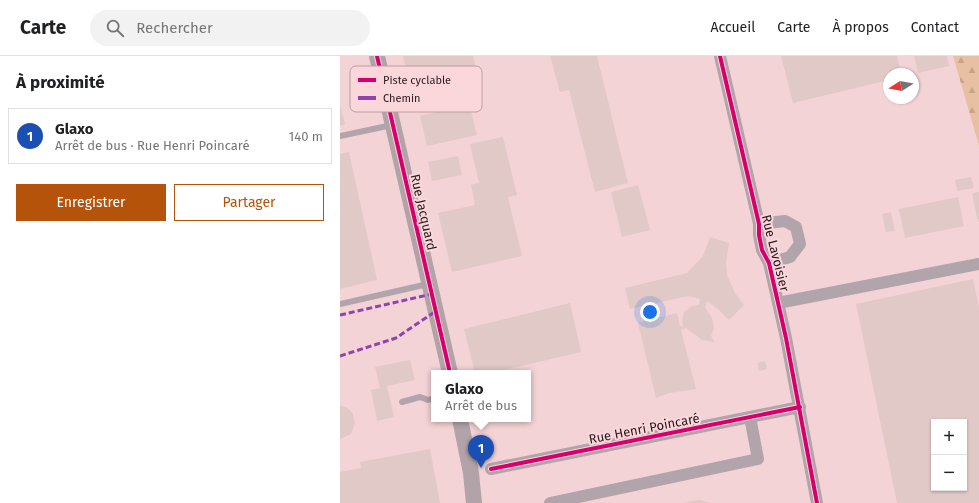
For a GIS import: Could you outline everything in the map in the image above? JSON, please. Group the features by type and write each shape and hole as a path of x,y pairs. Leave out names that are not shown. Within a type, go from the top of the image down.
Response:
{"street":[{"name":"Rue Jacquard","path":"377,56 379,66"},
{"name":"Rue Lavoisier","path":"720,56 759,224 759,236 762,250 769,263 778,303 800,407 817,503"},
{"name":"Rue Jacquard","path":"390,112 449,370"},
{"name":"Rue Lavoisier","path":"759,224 785,221 796,227 800,244 790,257 769,263"},
{"path":"778,303 979,264"},
{"name":"Rue Henri Poincaré","path":"491,469 800,407"},
{"path":"550,503 758,459 750,417"},
{"path":"461,422 471,474 474,503"}],"lane":[{"path":"340,136 393,125"},
{"path":"340,304 430,283"},
{"path":"402,402 420,397 428,400 431,399"}],"shaded area":[{"path":"340,56 953,56 979,146 979,503 340,503"}],"green space":[{"path":"953,56 979,56 979,146"}],"building":[{"path":"403,56 473,56 475,66 405,66"},
{"path":"550,56 597,56 628,183 595,192 569,90 560,92"},
{"path":"781,56 897,56 900,68 883,68 883,81 793,103"},
{"path":"914,56 947,56 949,66 919,73 919,68 917,68"},
{"path":"340,106 345,124 340,126"},
{"path":"436,112 471,112 477,135 427,146 420,116"},
{"path":"503,137 517,195 508,197 522,256 452,272 438,213 475,205 471,185 479,183 470,144"},
{"path":"349,152 377,280 340,289 340,154"},
{"path":"458,156 462,175 432,181 428,162"},
{"path":"971,177 974,188 957,191 955,180"},
{"path":"638,185 650,230 622,237 611,192"},
{"path":"979,192 979,222 978,222 972,193"},
{"path":"958,197 964,226 905,238 899,209"},
{"path":"891,212 895,231 886,232 882,214"},
{"path":"710,237 729,243 726,263 727,275 735,293 744,305 729,320 707,301 705,307 712,318 714,328 711,336 715,342 702,340 686,328 681,330 696,389 669,393 656,398 638,323 677,313 680,326 683,326 682,320 684,312 692,306 699,305 700,299 688,296 630,309 625,288 687,273 703,256"},
{"path":"973,279 979,307 979,503 897,503 856,304"},
{"path":"570,303 581,352 504,370 474,370 464,329"},
{"path":"410,360 415,380 387,386 394,417 377,421 371,390 380,388 375,367"},
{"path":"765,361 767,369 759,371 757,363"},
{"path":"340,406 346,407 352,412 355,423 351,434 340,439"},
{"path":"430,449 440,503 340,503 340,472 361,468 360,462"},
{"path":"700,500 710,503 684,503 691,501"}],"marked path":[{"path":"340,315 432,294"},
{"path":"340,356 396,338 436,311"}],"cycle path":[{"path":"377,56 379,66"},
{"path":"720,56 759,224 759,235 762,250 769,263 786,338 817,503"},
{"path":"390,112 449,370"},
{"path":"491,469 800,407"}],"place":[{"name":"Glaxo","path":"481,468"}]}
